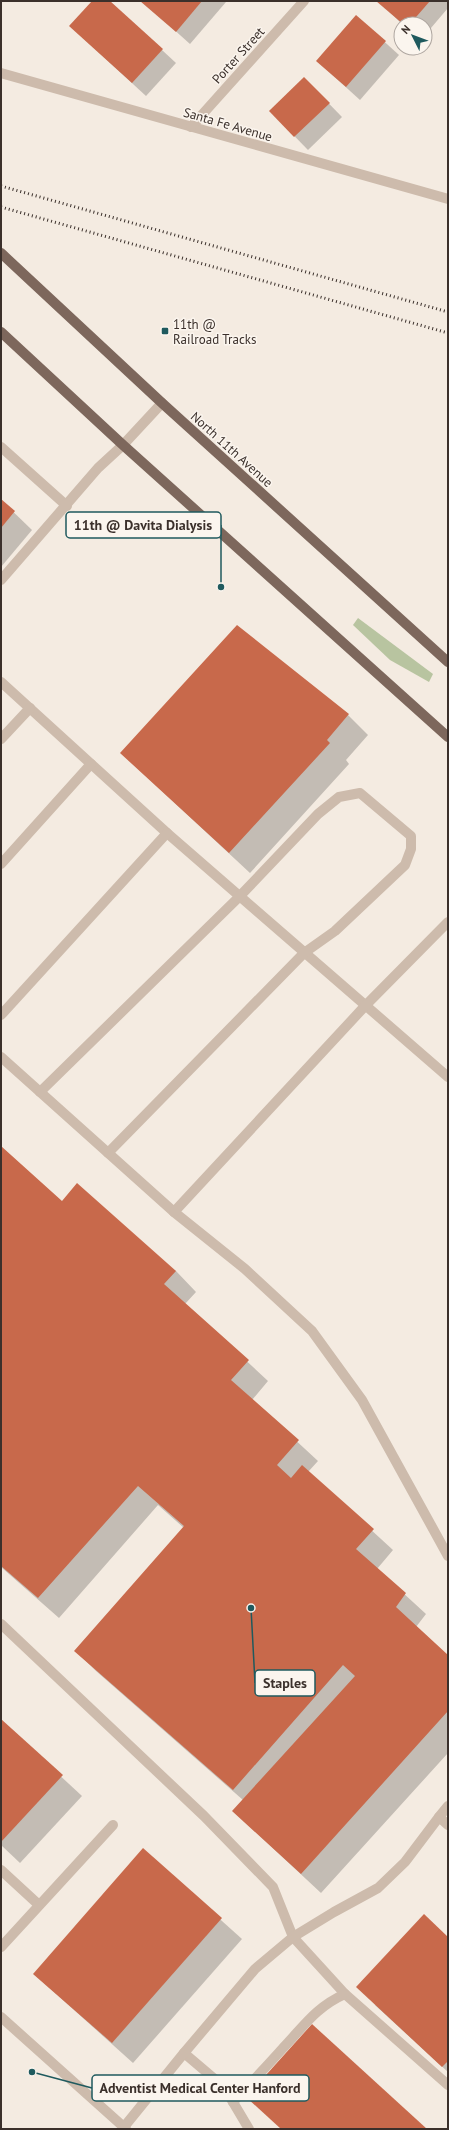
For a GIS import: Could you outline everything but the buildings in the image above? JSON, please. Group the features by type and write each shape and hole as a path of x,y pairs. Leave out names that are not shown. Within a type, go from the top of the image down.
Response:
{"main road":[{"name":"North 11th Avenue","path":"1,253 162,403 448,662"},
{"path":"1,332 123,445 448,737"}],"street":[{"name":"Porter Street","path":"190,127 304,1"},
{"name":"Santa Fe Avenue","path":"1,72 190,127 448,199"},
{"path":"1,580 67,506 98,468 123,445 162,403"},
{"path":"1,447 67,506"},
{"path":"1,682 167,834 448,1078"},
{"path":"1,739 30,708"},
{"path":"1,864 91,764"},
{"path":"40,1092 239,897 318,814 340,797 360,792 411,836 411,849 404,865 335,931 304,953 108,1153"},
{"path":"1,1015 167,834"},
{"path":"174,1212 365,1006 448,922"},
{"path":"1,1057 174,1212 245,1269 312,1331 362,1400 448,1556"},
{"path":"1,1624 204,1816 273,1887 293,1937 345,1994 448,2085"},
{"path":"1,2017 125,2128 184,2053 255,1970 293,1937 378,1888 405,1862 448,1806"},
{"path":"439,1817 448,1824"},
{"path":"1,1947 113,1825"},
{"path":"1,1870 40,1905"},
{"path":"233,2102 285,2047 310,2016 331,2000 345,1994"},
{"path":"184,2053 224,2087 249,2129"}],"green space":[{"path":"358,618 433,674 429,682 390,660 353,625"}],"railway":[{"path":"1,186 448,312"},
{"path":"1,207 448,333"}],"place":[{"name":"11th @ Railroad Tracks","path":"165,331"},
{"name":"11th @ Davita Dialysis","path":"221,587"},
{"name":"Staples","path":"251,1608"},
{"name":"Adventist Medical Center Hanford","path":"32,2072"}]}
